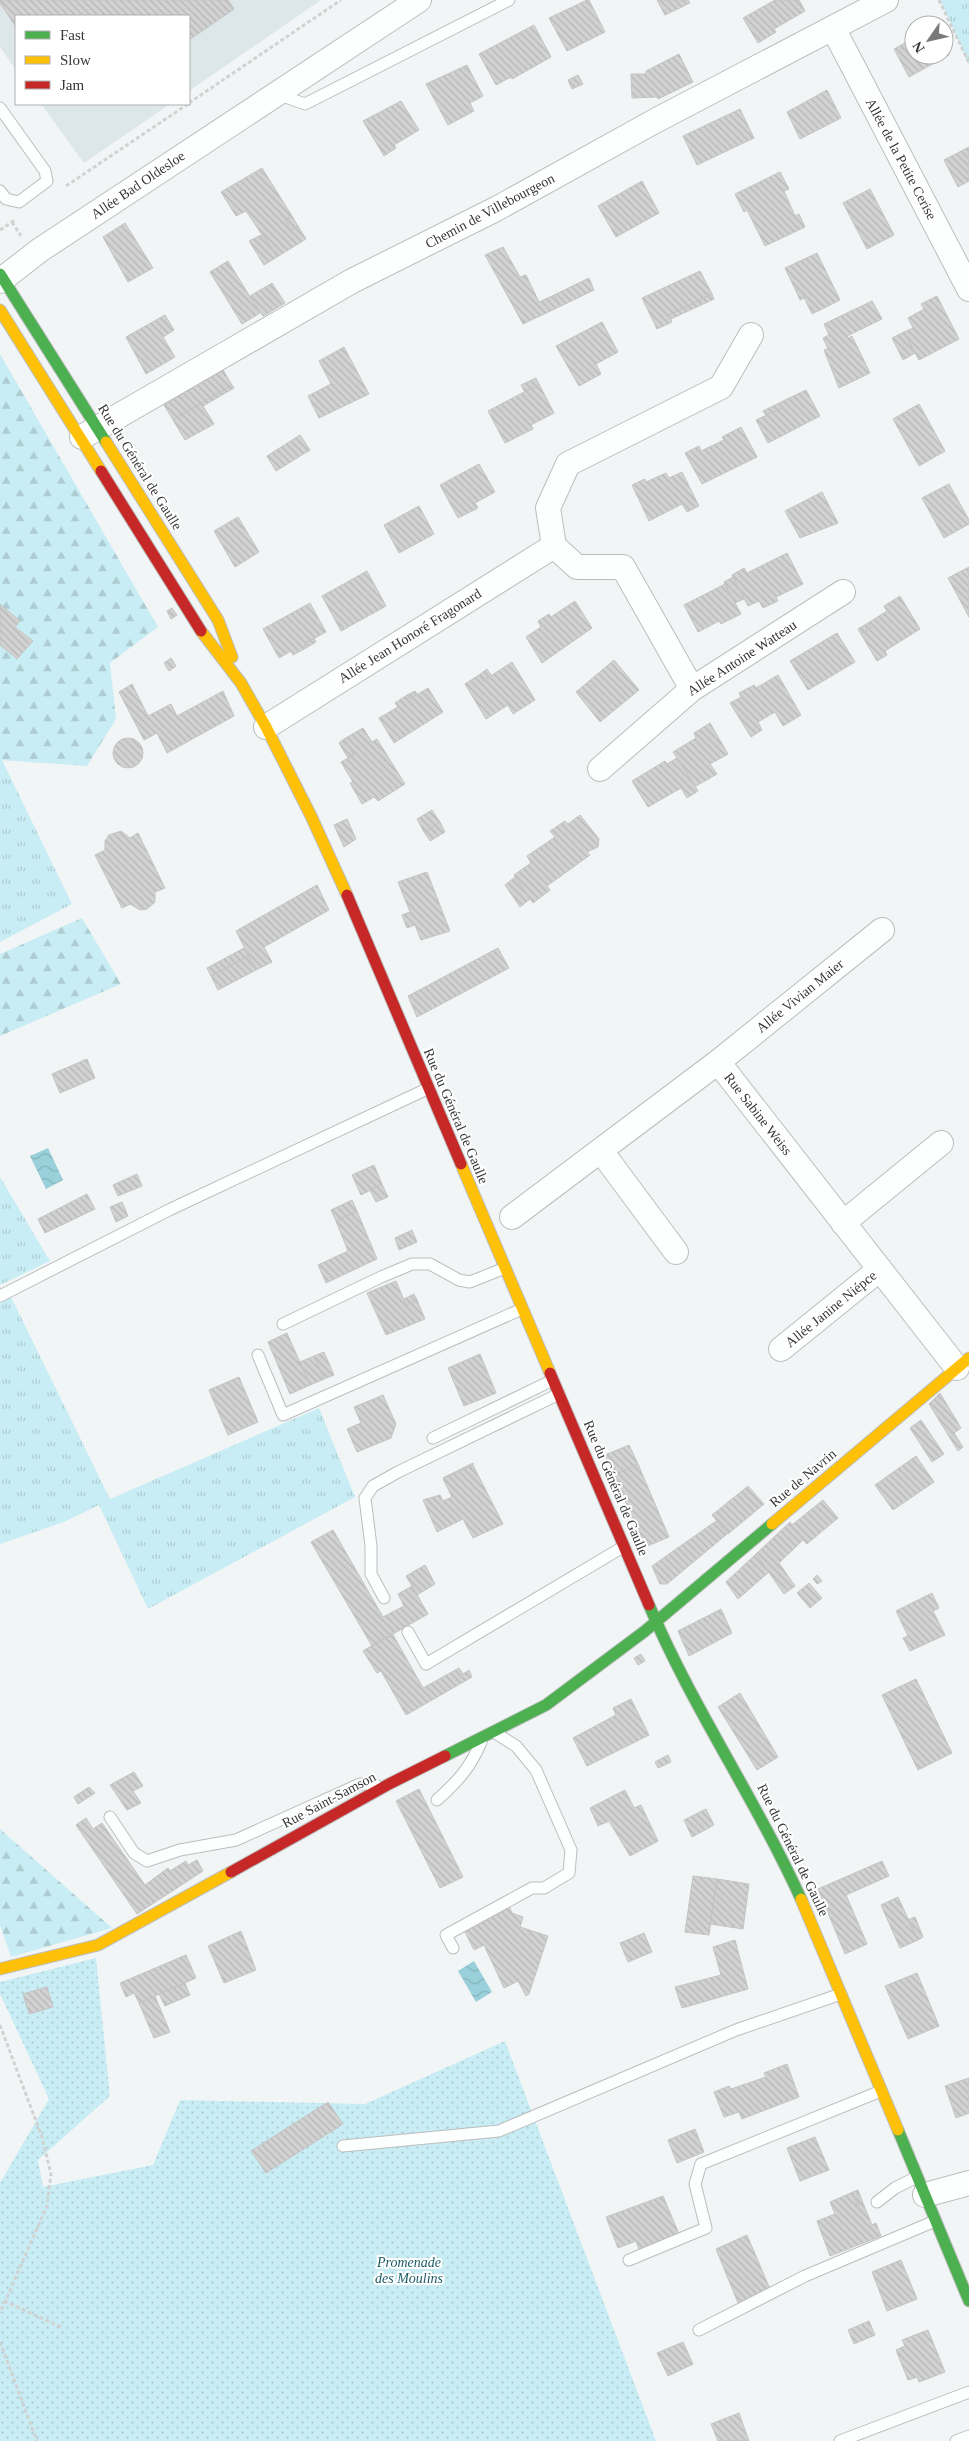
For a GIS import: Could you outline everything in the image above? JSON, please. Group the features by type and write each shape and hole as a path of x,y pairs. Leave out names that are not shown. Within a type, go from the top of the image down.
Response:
{"main road":[{"name":"Rue du Général de Gaulle","path":"1,278 201,630 241,683 266,727 311,816 360,925 428,1089 625,1546 655,1622 686,1687 745,1787 781,1854 816,1933 969,2301"},
{"name":"Rue du Général de Gaulle","path":"0,310 89,433 218,620 241,683"},
{"name":"Rue de Navrin","path":"655,1622 963,1363"},
{"name":"Rue Saint-Samson","path":"0,1969 98,1945 389,1784 546,1704 655,1622"}],"street":[{"name":"Allée Bad Oldesloe","path":"1,278 40,250 419,0"},
{"name":"Chemin de Villebourgeon","path":"89,433 352,281 496,210 655,121 886,0"},
{"name":"Allée de la Petite Cerise","path":"833,28 969,289"},
{"path":"692,689 623,567 577,567 554,546 548,508 568,464 721,387 751,335"},
{"name":"Allée Jean Honoré Fragonard","path":"266,727 554,546"},
{"name":"Allée Antoine Watteau","path":"600,769 692,689 843,592"},
{"name":"Allée Vivian Maier","path":"718,1062 882,930"},
{"name":"Rue Sabine Weiss","path":"512,1217 718,1062 880,1269 963,1363"},
{"path":"843,1223 941,1144"},
{"path":"601,1151 676,1252"},
{"name":"Allée Janine Niépce","path":"781,1349 880,1269"},
{"path":"921,2186 969,2183"}],"lane":[{"path":"276,94 305,104 510,0"},
{"path":"0,108 45,170 47,181 19,202 6,199 0,191"},
{"path":"0,1296 171,1209 428,1089"},
{"path":"283,1324 381,1276 412,1264 430,1264 459,1280 470,1282 505,1268"},
{"path":"258,1355 283,1415 522,1309"},
{"path":"433,1438 553,1380"},
{"path":"384,1598 371,1574 371,1546 365,1498 373,1486 559,1394"},
{"path":"408,1632 426,1664 625,1546"},
{"path":"437,1800 459,1781 474,1760 488,1733 516,1746 536,1770 571,1850 569,1874 544,1888 532,1888 446,1935 453,1948"},
{"path":"110,1817 134,1853 146,1861 180,1850 236,1840 360,1784 389,1784"},
{"path":"343,2146 499,2131 736,2030 841,1994"},
{"path":"629,2260 706,2228 696,2184 701,2164 881,2091"},
{"path":"877,2202 896,2188 921,2186"},
{"path":"699,2330 805,2276 935,2221"},
{"path":"840,2441 969,2392"},
{"path":"956,2441 969,2436"}],"path":[{"path":"190,102 341,0"},
{"path":"939,0 969,63"},
{"path":"59,190 185,105"},
{"path":"0,230 19,218"},
{"path":"0,2025 42,2137 51,2174 47,2206 0,2313"},
{"path":"4,2301 62,2326"},
{"path":"0,2342 37,2441"}],"shaded area":[{"path":"0,0 321,0 190,90 190,15 15,15 15,69 0,47"},
{"path":"42,105 169,105 84,163"}],"green space":[{"path":"940,0 969,0 969,64 954,31 954,15 947,15"},
{"path":"0,354 158,627 110,663 116,719 87,766 0,760"},
{"path":"0,760 2,760 72,904 0,942"},
{"path":"82,918 121,984 0,1036 0,954"},
{"path":"0,1177 50,1261 0,1285"},
{"path":"11,1297 110,1499 319,1408 355,1497 148,1609 99,1505 64,1522 0,1544 0,1303"},
{"path":"0,1829 112,1928 11,1957 0,1925"},
{"name":"Promenade des Moulins","path":"96,1958 110,2096 38,2160 43,2187 153,2165 180,2100 365,2104 505,2041 656,2441 0,2441 0,2183 49,2099 0,1994 0,1982"}],"water":[{"path":"48,1148 63,1180 46,1189 30,1156"},
{"path":"474,1961 492,1992 476,2002 458,1971"}],"building":[{"path":"0,0 228,0 234,9 190,39 190,15 15,15 15,26 0,3"},
{"path":"589,0 605,32 567,51 549,18"},
{"path":"657,0 688,0 690,3 665,15"},
{"path":"775,0 799,0 805,11 774,29 776,32 758,43 743,18"},
{"path":"534,25 551,57 512,79 511,77 496,85 479,54"},
{"path":"904,44 904,65 931,65 909,77 894,49"},
{"path":"679,54 693,82 658,99 657,97 632,98 631,74 646,74 646,71"},
{"path":"467,65 483,96 470,103 474,111 448,125 426,84"},
{"path":"578,75 583,84 572,89 568,80"},
{"path":"827,90 841,118 800,139 787,112"},
{"path":"401,101 419,130 394,145 396,148 384,156 363,121"},
{"path":"740,109 754,138 697,165 683,136"},
{"path":"969,147 969,181 958,187 944,160"},
{"path":"262,168 292,216 285,220 291,230 298,226 306,239 277,257 246,211 236,216 221,192"},
{"path":"780,172 789,189 784,191 795,216 799,214 805,227 765,246 747,210 744,212 735,194"},
{"path":"642,181 659,213 616,237 598,206"},
{"path":"870,189 894,235 867,249 843,203"},
{"path":"292,216 298,226 291,230 285,220"},
{"path":"125,223 153,268 128,282 103,237"},
{"path":"263,234 277,257 264,265 249,241"},
{"path":"503,247 520,277 526,275 539,302 554,295 561,306 523,324 485,255"},
{"path":"817,253 840,300 812,314 800,289 796,291 785,268"},
{"path":"228,261 260,313 242,324 210,272"},
{"path":"700,271 712,294 669,315 672,322 657,329 642,298"},
{"path":"589,278 594,290 561,306 554,295"},
{"path":"272,283 285,303 263,316 250,296"},
{"path":"800,289 804,298 800,300 796,291"},
{"path":"712,294 714,299 671,319 669,315"},
{"path":"937,296 959,339 919,360 904,332 913,328 908,318 924,309 921,304"},
{"path":"872,301 882,319 847,336 848,338 852,336 870,373 839,388 824,350 828,349 823,338 829,335 824,324"},
{"path":"165,315 174,330 163,337 175,357 146,374 126,337"},
{"path":"602,322 618,352 596,364 601,374 579,386 556,346"},
{"path":"904,332 915,353 903,360 892,338"},
{"path":"344,347 369,394 319,418 308,396 331,384 319,361"},
{"path":"223,370 232,385 173,420 164,405"},
{"path":"536,378 539,384 525,392 521,385"},
{"path":"539,384 554,413 531,425 533,429 505,443 488,411"},
{"path":"232,385 234,388 203,406 214,424 185,440 173,420"},
{"path":"806,390 820,416 768,443 756,420 782,408 779,403"},
{"path":"779,403 782,408 766,415 763,411"},
{"path":"919,404 945,451 919,466 893,419"},
{"path":"741,427 757,457 702,484 685,453 699,446 701,451 724,440 722,437"},
{"path":"300,435 310,450 276,471 267,456"},
{"path":"479,464 495,492 475,503 478,508 458,518 440,485"},
{"path":"682,472 699,506 687,512 682,504 649,521 632,485 645,479 646,482 666,473 669,478"},
{"path":"949,484 969,520 969,524 944,538 922,498"},
{"path":"822,492 838,523 800,538 785,511"},
{"path":"419,506 434,534 399,553 384,525"},
{"path":"238,517 259,552 235,567 214,531"},
{"path":"787,553 803,584 776,597 778,601 763,608 759,601 748,606 732,575 744,568 747,573"},
{"path":"969,567 969,617 948,578"},
{"path":"367,571 386,606 341,631 322,596"},
{"path":"733,577 744,599 735,603 724,582"},
{"path":"725,584 741,614 721,624 719,621 698,632 684,605"},
{"path":"900,596 920,629 885,651 887,655 877,661 861,634 871,628 868,623 887,611 884,606"},
{"path":"575,601 592,628 542,663 526,637 541,627 538,621 549,614 551,617"},
{"path":"310,603 326,632 304,644 306,648 293,655 291,651 279,658 263,629"},
{"path":"0,604 20,621 15,627 33,641 17,659 0,645"},
{"path":"172,608 177,615 171,619 167,611"},
{"path":"868,623 871,628 861,634 858,629"},
{"path":"837,633 855,662 808,690 790,661"},
{"path":"314,638 316,642 306,648 304,644"},
{"path":"171,658 176,666 169,671 164,663"},
{"path":"614,660 639,690 600,722 576,692"},
{"path":"512,662 535,700 513,714 508,705 486,719 465,684 479,675 483,681"},
{"path":"487,669 491,675 483,681 479,675"},
{"path":"778,675 801,715 783,726 775,712 758,722 762,730 751,737 730,703 741,697 739,693 754,685 756,688"},
{"path":"132,684 148,716 171,704 177,716 223,691 234,716 167,753 157,733 144,740 119,692"},
{"path":"428,688 443,712 394,743 379,718 398,707 395,703 407,695 410,699"},
{"path":"415,691 417,694 410,699 407,695"},
{"path":"710,723 728,754 710,764 717,774 696,786 673,752 696,738 694,733"},
{"path":"363,728 372,742 377,739 405,784 378,801 374,797 362,804 350,783 353,782 341,762 354,755 344,739"},
{"path":"128,738 139,742 143,753 139,764 128,768 117,764 113,753 117,742"},
{"path":"344,739 354,755 348,758 339,743"},
{"path":"677,758 698,791 687,798 681,788 648,807 632,781 665,761 667,764"},
{"path":"432,810 440,822 424,832 417,819"},
{"path":"580,815 599,839 598,847 587,852 590,855 547,886 550,890 533,903 514,875 531,863 527,856 555,837 550,831 565,821 568,824"},
{"path":"347,819 356,839 344,847 334,825"},
{"path":"440,822 445,832 430,841 424,832"},
{"path":"121,831 130,838 138,833 165,888 155,892 155,902 147,909 140,910 130,904 122,908 95,855 105,850 105,841 109,835"},
{"path":"427,872 450,931 421,940 415,925 407,928 402,915 410,912 398,882"},
{"path":"515,877 530,899 520,907 505,885"},
{"path":"317,885 329,910 264,947 272,962 256,970 236,931"},
{"path":"244,948 248,956 211,976 207,968"},
{"path":"498,948 509,968 417,1017 408,996"},
{"path":"248,956 256,970 218,990 211,976"},
{"path":"87,1059 95,1078 60,1093 52,1074"},
{"path":"374,1165 382,1184 361,1195 352,1175"},
{"path":"137,1174 142,1186 118,1196 113,1185"},
{"path":"382,1184 388,1197 376,1202 370,1190"},
{"path":"87,1194 95,1209 45,1233 38,1219"},
{"path":"352,1200 357,1211 336,1221 331,1210"},
{"path":"122,1202 128,1216 116,1222 110,1207"},
{"path":"357,1211 377,1259 326,1283 318,1265 348,1251 336,1221"},
{"path":"412,1230 417,1242 399,1250 395,1238"},
{"path":"396,1281 406,1305 417,1300 425,1319 386,1335 367,1293"},
{"path":"414,1294 417,1300 406,1305 404,1299"},
{"path":"287,1333 310,1385 290,1394 268,1342"},
{"path":"324,1352 334,1375 324,1379 314,1356"},
{"path":"480,1354 496,1393 464,1406 448,1368"},
{"path":"314,1356 324,1379 310,1385 300,1362"},
{"path":"239,1377 258,1422 228,1435 209,1390"},
{"path":"940,1393 961,1428 954,1433 963,1447 958,1451 929,1404"},
{"path":"383,1395 396,1424 391,1438 357,1452 347,1429 361,1423 354,1407"},
{"path":"921,1420 944,1454 932,1462 910,1428"},
{"path":"629,1445 638,1464 614,1475 605,1455"},
{"path":"916,1456 934,1482 893,1510 875,1485"},
{"path":"473,1463 473,1465 443,1478"},
{"path":"638,1464 669,1537 645,1547 614,1475"},
{"path":"473,1465 503,1524 473,1538 463,1519 437,1532 423,1500 440,1495 443,1501 452,1497 443,1479"},
{"path":"748,1486 764,1504 728,1534 712,1515"},
{"path":"823,1500 838,1518 807,1544 803,1540 779,1563 795,1586 784,1594 756,1554 790,1522 792,1525"},
{"path":"716,1521 727,1534 667,1584 660,1584 652,1566"},
{"path":"333,1530 383,1617 404,1606 398,1594 412,1586 428,1614 372,1646 311,1542"},
{"path":"756,1554 769,1572 738,1599 726,1582"},
{"path":"425,1565 435,1584 417,1595 406,1576"},
{"path":"817,1575 822,1581 817,1584 813,1579"},
{"path":"809,1583 822,1598 810,1608 797,1593"},
{"path":"932,1593 939,1608 933,1611 945,1635 910,1651 903,1638 908,1636 896,1611"},
{"path":"721,1609 732,1633 689,1656 678,1631"},
{"path":"392,1633 423,1688 459,1668 463,1674 469,1670 472,1677 406,1715 381,1671 377,1673 363,1651"},
{"path":"641,1654 645,1661 638,1665 634,1658"},
{"path":"916,1679 952,1753 918,1770 882,1695"},
{"path":"740,1693 778,1757 757,1770 718,1707"},
{"path":"631,1699 649,1735 587,1766 573,1738 616,1715 613,1708"},
{"path":"668,1755 671,1762 658,1768 655,1762"},
{"path":"134,1772 143,1786 133,1791 141,1803 127,1810 110,1785"},
{"path":"89,1787 95,1793 78,1804 74,1797"},
{"path":"419,1789 463,1877 440,1888 396,1801"},
{"path":"625,1790 634,1808 641,1805 658,1841 630,1856 609,1821 598,1826 590,1808"},
{"path":"706,1809 714,1825 692,1837 684,1820"},
{"path":"86,1818 93,1829 102,1823 145,1885 168,1868 170,1871 186,1861 188,1865 197,1860 203,1871 137,1914 76,1825"},
{"path":"882,1861 889,1876 846,1895 867,1944 845,1954 818,1889"},
{"path":"693,1876 717,1879 709,1935 685,1932"},
{"path":"717,1879 749,1884 743,1929 710,1924"},
{"path":"898,1897 918,1940 900,1948 881,1905"},
{"path":"509,1906 512,1913 523,1917 520,1927 548,1936 529,1994 526,1996 518,1981 504,1988 484,1945 474,1950 464,1930"},
{"path":"915,1917 923,1937 918,1940 908,1920"},
{"path":"241,1931 256,1970 224,1983 208,1946"},
{"path":"644,1933 652,1952 628,1962 620,1943"},
{"path":"735,1940 748,1989 682,2008 675,1987 721,1975 713,1947"},
{"path":"186,1955 196,1978 139,2003 134,1993 126,1997 120,1983"},
{"path":"917,1973 939,2026 908,2039 885,1986"},
{"path":"185,1983 190,1995 165,2006 159,1994"},
{"path":"47,1987 53,2007 29,2014 23,1994"},
{"path":"155,1996 170,2032 154,2038 139,2003"},
{"path":"787,2064 799,2097 742,2119 739,2112 724,2117 714,2092 729,2086 731,2089 766,2077 764,2073"},
{"path":"969,2078 969,2113 956,2118 945,2086"},
{"path":"328,2102 343,2124 266,2173 251,2151"},
{"path":"695,2129 704,2152 677,2163 668,2140"},
{"path":"815,2137 829,2170 800,2181 787,2148"},
{"path":"858,2190 863,2203 857,2205 853,2192"},
{"path":"853,2192 857,2205 863,2203 872,2225 876,2223 881,2236 830,2256 817,2221 835,2214 830,2202"},
{"path":"663,2196 679,2234 639,2249 636,2241 618,2248 606,2217"},
{"path":"747,2235 770,2289 738,2303 716,2249"},
{"path":"901,2260 917,2299 887,2311 872,2272"},
{"path":"869,2321 875,2335 854,2344 848,2330"},
{"path":"928,2330 945,2372 919,2382 917,2377 908,2380 896,2350 905,2346 902,2340"},
{"path":"683,2342 693,2364 668,2376 657,2353"},
{"path":"739,2413 749,2441 718,2441 711,2424"}],"traffic: fast":[{"path":"0,274 106,442"},
{"path":"445,1756 546,1705 645,1631 772,1524"},
{"path":"649,1605 684,1680 764,1825 801,1899"},
{"path":"898,2130 969,2301"}],"traffic: slow":[{"path":"0,310 101,471"},
{"path":"106,442 218,620 232,657"},
{"path":"201,631 241,683 266,727 311,816 347,895"},
{"path":"461,1164 550,1373"},
{"path":"772,1524 969,1358"},
{"path":"0,1969 98,1945 231,1872"},
{"path":"801,1899 898,2130"}],"traffic: jam":[{"path":"101,471 201,631"},
{"path":"347,895 461,1164"},
{"path":"550,1373 649,1605"},
{"path":"231,1872 389,1784 445,1756"}]}
